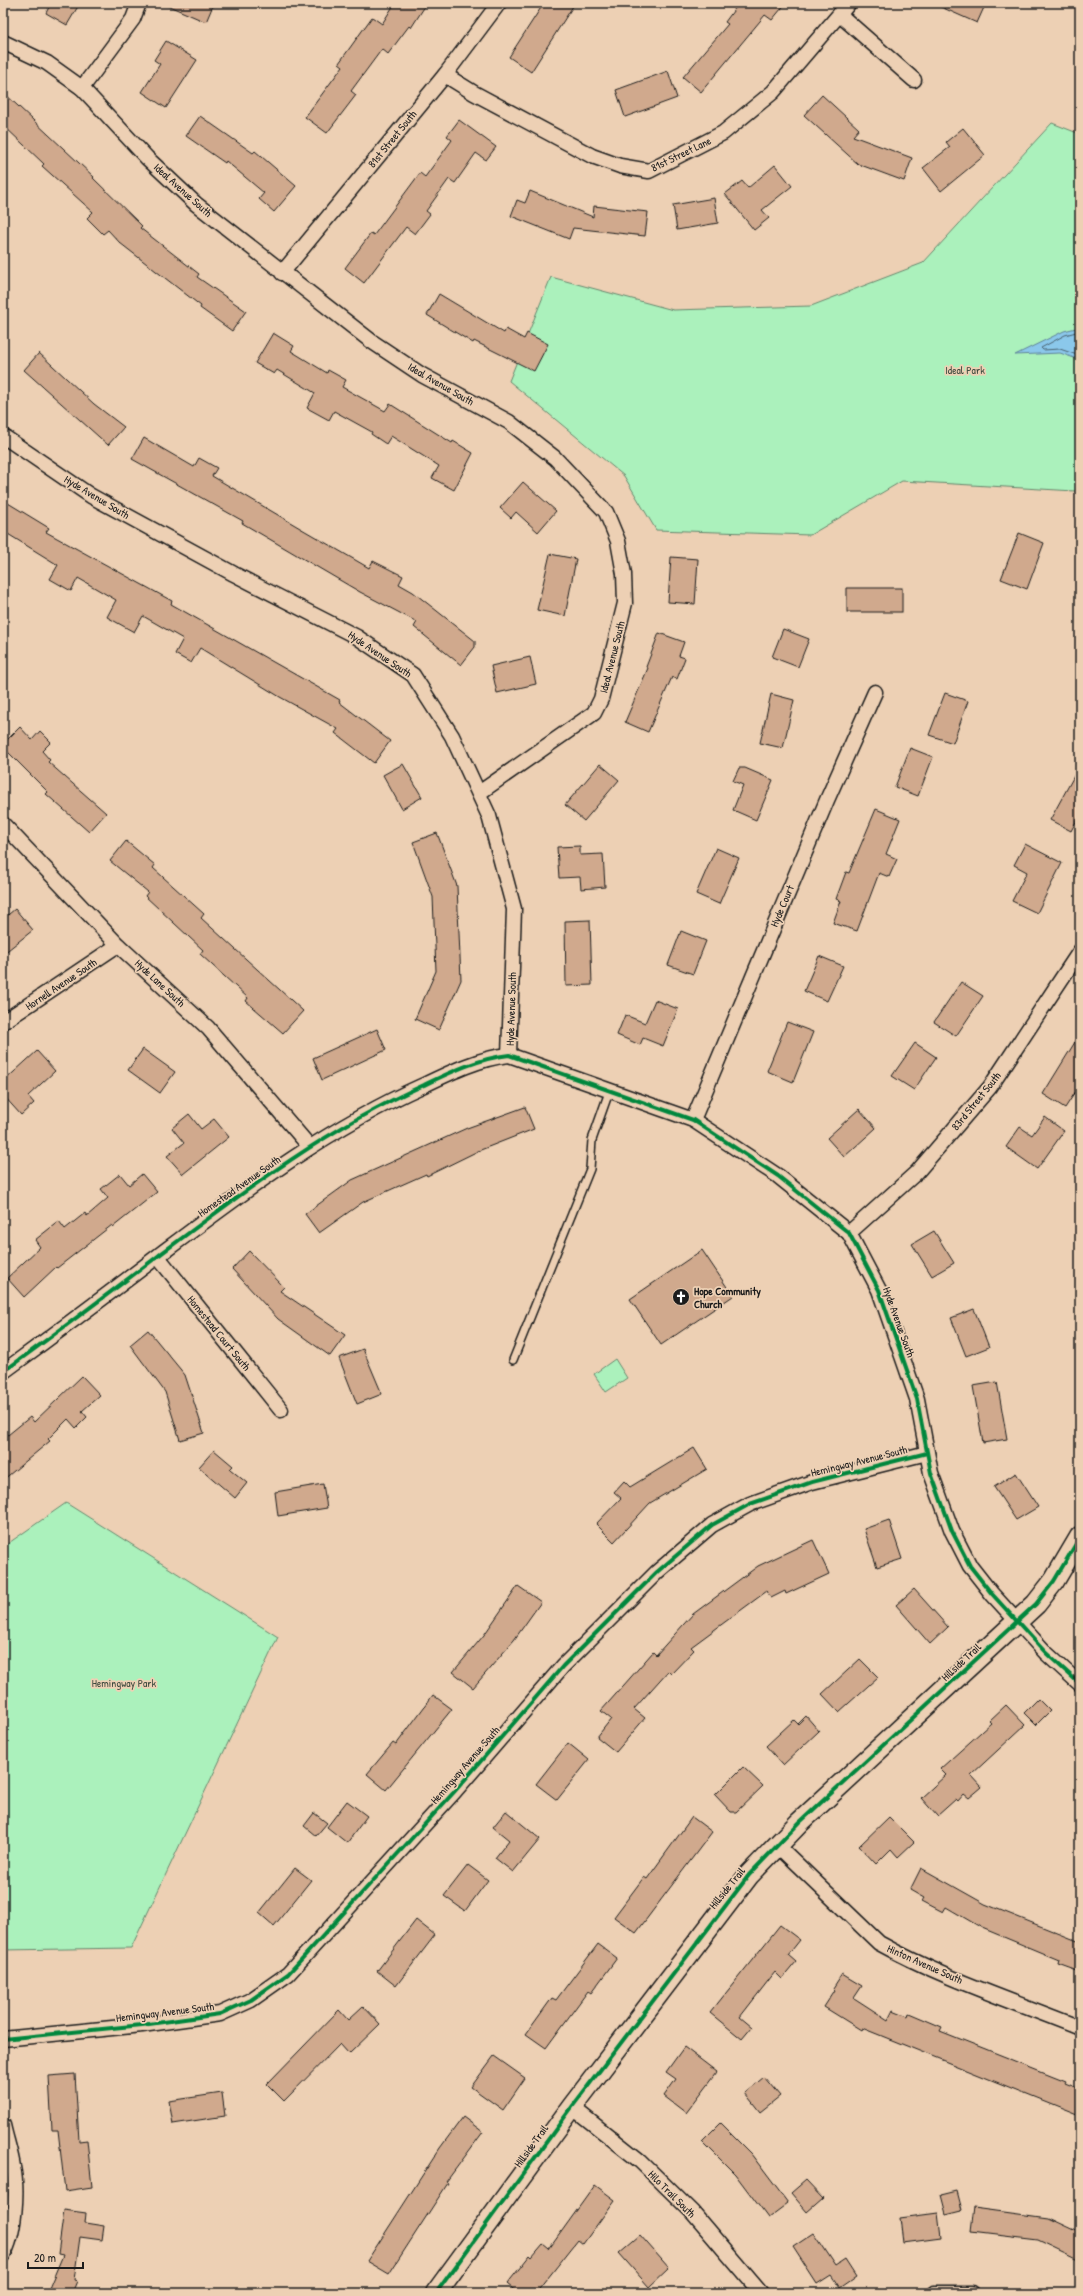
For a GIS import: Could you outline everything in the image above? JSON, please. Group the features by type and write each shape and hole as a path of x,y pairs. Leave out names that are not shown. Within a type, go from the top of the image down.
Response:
{"street":[{"path":"82,88 133,20 139,3"},
{"name":"81st Street South","path":"282,273 445,75 499,3"},
{"name":"81st Street Lane","path":"445,75 474,93 592,156 620,166 649,171 723,133 773,92 849,3"},
{"path":"840,14 914,80"},
{"name":"Ideal Avenue South","path":"3,42 47,62 82,88 147,158 190,199 282,273 403,362 422,375 510,422 555,458 606,512 618,541 624,574 625,603 601,699 594,713 479,793"},
{"name":"Hyde Avenue South","path":"4,439 91,496 234,574 356,637 413,675 452,736 489,816 514,909 509,1055 609,1092 693,1120 778,1176 849,1233 879,1290 917,1399 931,1473 952,1531 970,1566 1016,1623 1080,1684"},
{"name":"Hyde Court","path":"693,1120 827,800 875,692"},
{"name":"Hyde Lane South","path":"3,824 118,945 208,1028 310,1147"},
{"name":"Hornell Avenue South","path":"3,1022 118,945"},
{"name":"83rd Street South","path":"849,1233 917,1172 990,1087 1080,951"},
{"name":"Homestead Avenue South","path":"3,1372 235,1198 310,1147 394,1098 453,1072 494,1057 509,1055"},
{"name":"Homestead Court South","path":"158,1257 281,1410"},
{"name":"Hemingway Avenue South","path":"3,2039 142,2025 220,2014 251,2000 288,1974 455,1791 563,1666 657,1572 712,1525 750,1504 812,1482 927,1453"},
{"name":"Hillside Trail","path":"436,2293 572,2107 727,1901 800,1822 1036,1604 1054,1581 1080,1538"},
{"name":"Hinton Avenue South","path":"777,1846 878,1943 976,1987 1080,2028"},
{"name":"Hilo Trail South","path":"572,2107 640,2161 692,2212 761,2293"},
{"path":"3,2125 14,2168 14,2204 9,2245 3,2255"},
{"path":"934,2293 972,2293"}],"lane":[{"path":"513,1360 590,1169 592,1140 609,1092"}],"green space":[{"name":"Ideal Park","path":"1052,123 1080,134 1080,494 1075,491 902,481 810,535 656,530 624,476 509,381 551,277 673,310 811,306 923,263"},
{"path":"615,1359 627,1378 606,1392 594,1374"},
{"name":"Hemingway Park","path":"66,1503 278,1637 131,1948 3,1950 3,1547"}],"water":[{"path":"1080,327 1080,360 1060,353 1015,355 1064,331"}],"building":[{"path":"51,3 80,3 67,25 46,13"},
{"path":"162,3 214,3 206,22"},
{"path":"395,3 427,3 411,28 409,26 388,54 382,49 351,91 356,95 327,133 305,117 343,66 339,63 372,17 382,24"},
{"path":"544,3 575,3 531,72 509,57"},
{"path":"739,3 786,3 772,20 765,15 701,92 683,77 728,24 725,22"},
{"path":"932,3 986,3 977,23"},
{"path":"166,41 197,60 166,108 142,92 160,64 154,60"},
{"path":"668,71 677,98 625,117 616,90"},
{"path":"3,92 94,177 93,178 142,226 140,228 199,274 197,277 246,311 232,331 200,308 201,306 120,243 108,230 103,234 87,218 93,212 42,166 44,164 3,125"},
{"path":"822,95 859,129 853,136 912,158 904,181 858,164 804,115"},
{"path":"200,116 253,153 255,151 296,186 274,212 259,199 264,193 226,161 225,163 186,136"},
{"path":"459,120 496,147 486,160 476,153 455,183 449,179 426,211 430,214 415,234 406,227 364,283 345,268 371,233 374,235 420,173 425,177 452,140 447,136"},
{"path":"963,128 985,155 941,191 923,168 950,147 946,142"},
{"path":"775,165 792,186 762,210 769,218 754,230 725,194 742,181 748,188"},
{"path":"530,191 593,217 594,206 648,212 645,236 573,228 569,239 511,216 517,200 525,203"},
{"path":"714,198 718,223 677,230 673,205"},
{"path":"439,294 504,333 506,329 524,339 527,333 548,344 534,371 474,341 473,343 427,315"},
{"path":"273,333 294,346 291,351 327,373 328,370 346,380 342,387 385,411 390,404 452,443 453,441 473,453 454,490 432,478 439,466 391,436 386,444 371,434 372,432 334,411 329,420 307,408 315,393 277,370 274,374 255,363"},
{"path":"39,353 94,404 124,427 108,445 24,370"},
{"path":"144,438 194,467 199,458 217,468 212,476 369,568 373,561 403,576 399,584 413,592 475,641 475,647 461,665 414,627 417,622 360,592 242,523 243,521 132,459"},
{"path":"523,482 556,511 538,532 516,512 511,518 500,508"},
{"path":"3,500 49,528 46,532 172,601 171,604 340,700 339,702 390,741 374,763 335,733 338,729 280,697 200,648 191,663 175,654 183,639 143,616 134,632 107,617 116,600 78,578 71,591 50,579 58,565 3,531"},
{"path":"1019,533 1044,543 1027,589 1001,579"},
{"path":"550,554 576,559 565,616 537,610"},
{"path":"671,557 698,559 695,604 668,602"},
{"path":"847,588 902,588 902,612 847,612"},
{"path":"783,629 809,639 798,667 772,657"},
{"path":"659,633 684,642 679,656 685,658 677,679 672,677 648,732 625,722 648,668 646,667"},
{"path":"530,657 536,684 497,693 491,666"},
{"path":"945,693 968,701 953,743 929,735"},
{"path":"771,694 794,700 783,748 760,743"},
{"path":"20,727 32,740 40,731 51,742 42,751 50,760 48,762 106,813 89,832 46,794 48,792 3,747 3,744"},
{"path":"910,748 933,757 918,796 895,787"},
{"path":"403,764 422,797 402,809 383,775"},
{"path":"600,764 619,780 584,821 565,805"},
{"path":"1080,765 1080,814 1071,831 1050,820"},
{"path":"739,768 745,768 773,780 756,820 733,810 743,785 733,781"},
{"path":"876,809 900,819 886,854 897,859 889,877 879,873 857,931 833,923 841,901 836,899 846,872 849,873"},
{"path":"437,833 457,886 461,980 439,1030 415,1019 436,971 433,897 413,842"},
{"path":"126,841 155,865 153,868 204,914 201,918 303,1011 283,1033 246,1001 248,998 200,954 203,950 145,896 148,892 110,861"},
{"path":"1025,844 1062,863 1037,913 1012,901 1027,872 1014,865"},
{"path":"580,846 580,855 603,854 605,887 581,889 580,877 559,878 557,847"},
{"path":"716,848 739,858 719,904 696,894"},
{"path":"15,909 33,930 3,954 3,919"},
{"path":"590,920 592,985 566,986 565,921"},
{"path":"681,931 706,941 693,974 668,965"},
{"path":"819,956 843,966 827,1001 804,991"},
{"path":"961,982 983,996 956,1036 934,1022"},
{"path":"655,1000 678,1009 663,1046 643,1038 640,1045 617,1035 625,1015 645,1023"},
{"path":"787,1022 813,1032 793,1082 767,1071"},
{"path":"377,1029 386,1050 322,1080 313,1058"},
{"path":"1080,1034 1080,1085 1065,1108 1043,1094"},
{"path":"915,1043 936,1057 914,1090 892,1076"},
{"path":"143,1049 175,1072 160,1093 128,1070"},
{"path":"37,1051 55,1071 28,1096 34,1103 21,1115 3,1095 3,1082"},
{"path":"525,1107 534,1129 478,1151 427,1176 426,1174 363,1202 319,1233 305,1214 352,1180 467,1128"},
{"path":"859,1109 876,1128 844,1157 827,1138"},
{"path":"189,1114 201,1129 214,1119 229,1137 183,1174 167,1156 184,1143 172,1128"},
{"path":"1045,1117 1064,1131 1037,1169 1006,1147 1020,1127 1032,1135"},
{"path":"120,1174 129,1185 142,1174 157,1192 113,1227 112,1225 57,1268 56,1267 24,1297 7,1278 40,1247 35,1240 59,1221 65,1229 85,1213 87,1216 108,1198 101,1189"},
{"path":"934,1231 954,1263 932,1276 912,1244"},
{"name":"Hope Community Church","path":"702,1250 733,1296 661,1345 630,1299"},
{"path":"249,1251 284,1287 280,1291 345,1335 330,1356 278,1319 232,1269"},
{"path":"974,1309 989,1347 966,1356 951,1318"},
{"path":"148,1330 185,1375 204,1433 180,1440 165,1392 130,1345"},
{"path":"363,1349 382,1394 357,1404 339,1358"},
{"path":"82,1376 100,1395 82,1411 87,1417 76,1428 68,1419 48,1439 50,1441 3,1480 3,1439 30,1417 34,1422"},
{"path":"997,1382 1007,1439 983,1443 973,1386"},
{"path":"694,1448 707,1469 650,1503 614,1542 596,1524 621,1498 614,1492 624,1481 630,1487"},
{"path":"214,1450 233,1466 230,1469 247,1483 235,1498 199,1467"},
{"path":"1016,1473 1038,1507 1016,1520 994,1487"},
{"path":"323,1484 327,1508 278,1516 275,1492"},
{"path":"889,1520 902,1559 877,1567 864,1529"},
{"path":"813,1540 829,1574 786,1594 785,1591 771,1598 767,1591 691,1647 694,1650 671,1674 668,1671 634,1709 645,1718 616,1752 597,1737 611,1719 601,1711 653,1652 656,1655 693,1614 758,1566"},
{"path":"518,1586 541,1602 514,1640 473,1688 453,1672 484,1635"},
{"path":"914,1589 948,1627 930,1644 896,1605"},
{"path":"860,1659 878,1677 839,1712 822,1694"},
{"path":"433,1695 452,1709 386,1790 367,1774 393,1743 396,1745"},
{"path":"1038,1699 1050,1711 1036,1725 1024,1713"},
{"path":"1006,1705 1025,1725 971,1775 982,1787 969,1798 964,1794 958,1801 956,1799 937,1816 921,1798 946,1775 940,1769 991,1723 989,1721"},
{"path":"806,1716 819,1731 783,1765 766,1746 794,1720 798,1724"},
{"path":"568,1743 589,1760 557,1800 536,1784"},
{"path":"743,1767 763,1786 736,1812 731,1812 715,1795"},
{"path":"347,1801 367,1816 347,1843 327,1827"},
{"path":"506,1811 540,1839 513,1872 495,1858 509,1840 493,1827"},
{"path":"314,1813 327,1823 316,1836 304,1826"},
{"path":"692,1817 712,1832 636,1933 614,1917 644,1877 647,1879"},
{"path":"889,1817 914,1842 898,1857 891,1849 876,1864 859,1846"},
{"path":"468,1865 488,1880 465,1911 444,1896"},
{"path":"295,1868 311,1880 274,1926 259,1913"},
{"path":"921,1868 985,1904 1080,1942 1080,1972 1058,1964 1059,1960 982,1928 946,1907 943,1912 922,1901 924,1898 910,1890"},
{"path":"416,1920 435,1935 396,1986 377,1971"},
{"path":"780,1925 800,1940 788,1955 796,1962 782,1979 775,1972 740,2017 752,2027 742,2039 710,2013"},
{"path":"598,1944 617,1958 591,1993 588,1991 546,2048 526,2034 552,1998 556,2000"},
{"path":"842,1974 862,1986 854,1998 888,2020 893,2010 908,2016 909,2013 942,2027 940,2031 1066,2081 1065,2083 1080,2089 1080,2103 1076,2114 862,2028 861,2030 824,2007 835,1990 833,1988"},
{"path":"363,2006 380,2024 349,2054 340,2044 284,2101 267,2084 339,2010 348,2020"},
{"path":"684,2047 717,2072 686,2113 664,2096 676,2079 666,2072"},
{"path":"494,2056 525,2078 503,2110 471,2087"},
{"path":"75,2074 79,2141 87,2140 92,2187 65,2191 58,2130 52,2130 49,2076"},
{"path":"764,2077 780,2096 760,2112 745,2093"},
{"path":"222,2093 225,2116 173,2124 169,2101"},
{"path":"463,2117 483,2132 446,2182 448,2183 389,2274 367,2261 440,2148"},
{"path":"720,2123 751,2154 788,2203 768,2218 735,2174 702,2141"},
{"path":"806,2180 823,2198 807,2212 791,2193"},
{"path":"595,2185 615,2200 583,2244 578,2240 536,2293 518,2293 507,2284 530,2255 532,2257 543,2244 549,2249"},
{"path":"957,2191 962,2210 946,2214 941,2195"},
{"path":"974,2207 1048,2217 1080,2232 1080,2260 1038,2240 971,2232"},
{"path":"64,2210 86,2213 85,2223 104,2226 102,2240 80,2237 74,2280 77,2281 72,2293 47,2293 63,2255 58,2254"},
{"path":"938,2213 941,2238 903,2243 900,2218"},
{"path":"814,2233 836,2266 845,2260 856,2277 840,2288 831,2275 817,2284 793,2247"},
{"path":"640,2235 669,2268 649,2287 619,2253"}],"cycle path":[{"path":"3,1372 221,1209 319,1141 388,1102 445,1075 476,1062 509,1055 693,1120 778,1176 849,1233 879,1290 917,1399 931,1473 952,1531 970,1566 992,1594 1046,1653 1080,1684"},
{"path":"3,2039 142,2025 220,2014 251,2000 288,1974 455,1791 563,1666 657,1572 712,1525 750,1504 812,1482 927,1453"},
{"path":"436,2293 572,2107 749,1875 800,1822 1036,1604 1054,1581 1080,1537"}],"place":[{"name":"Hope Community Church","path":"681,1297"}]}
